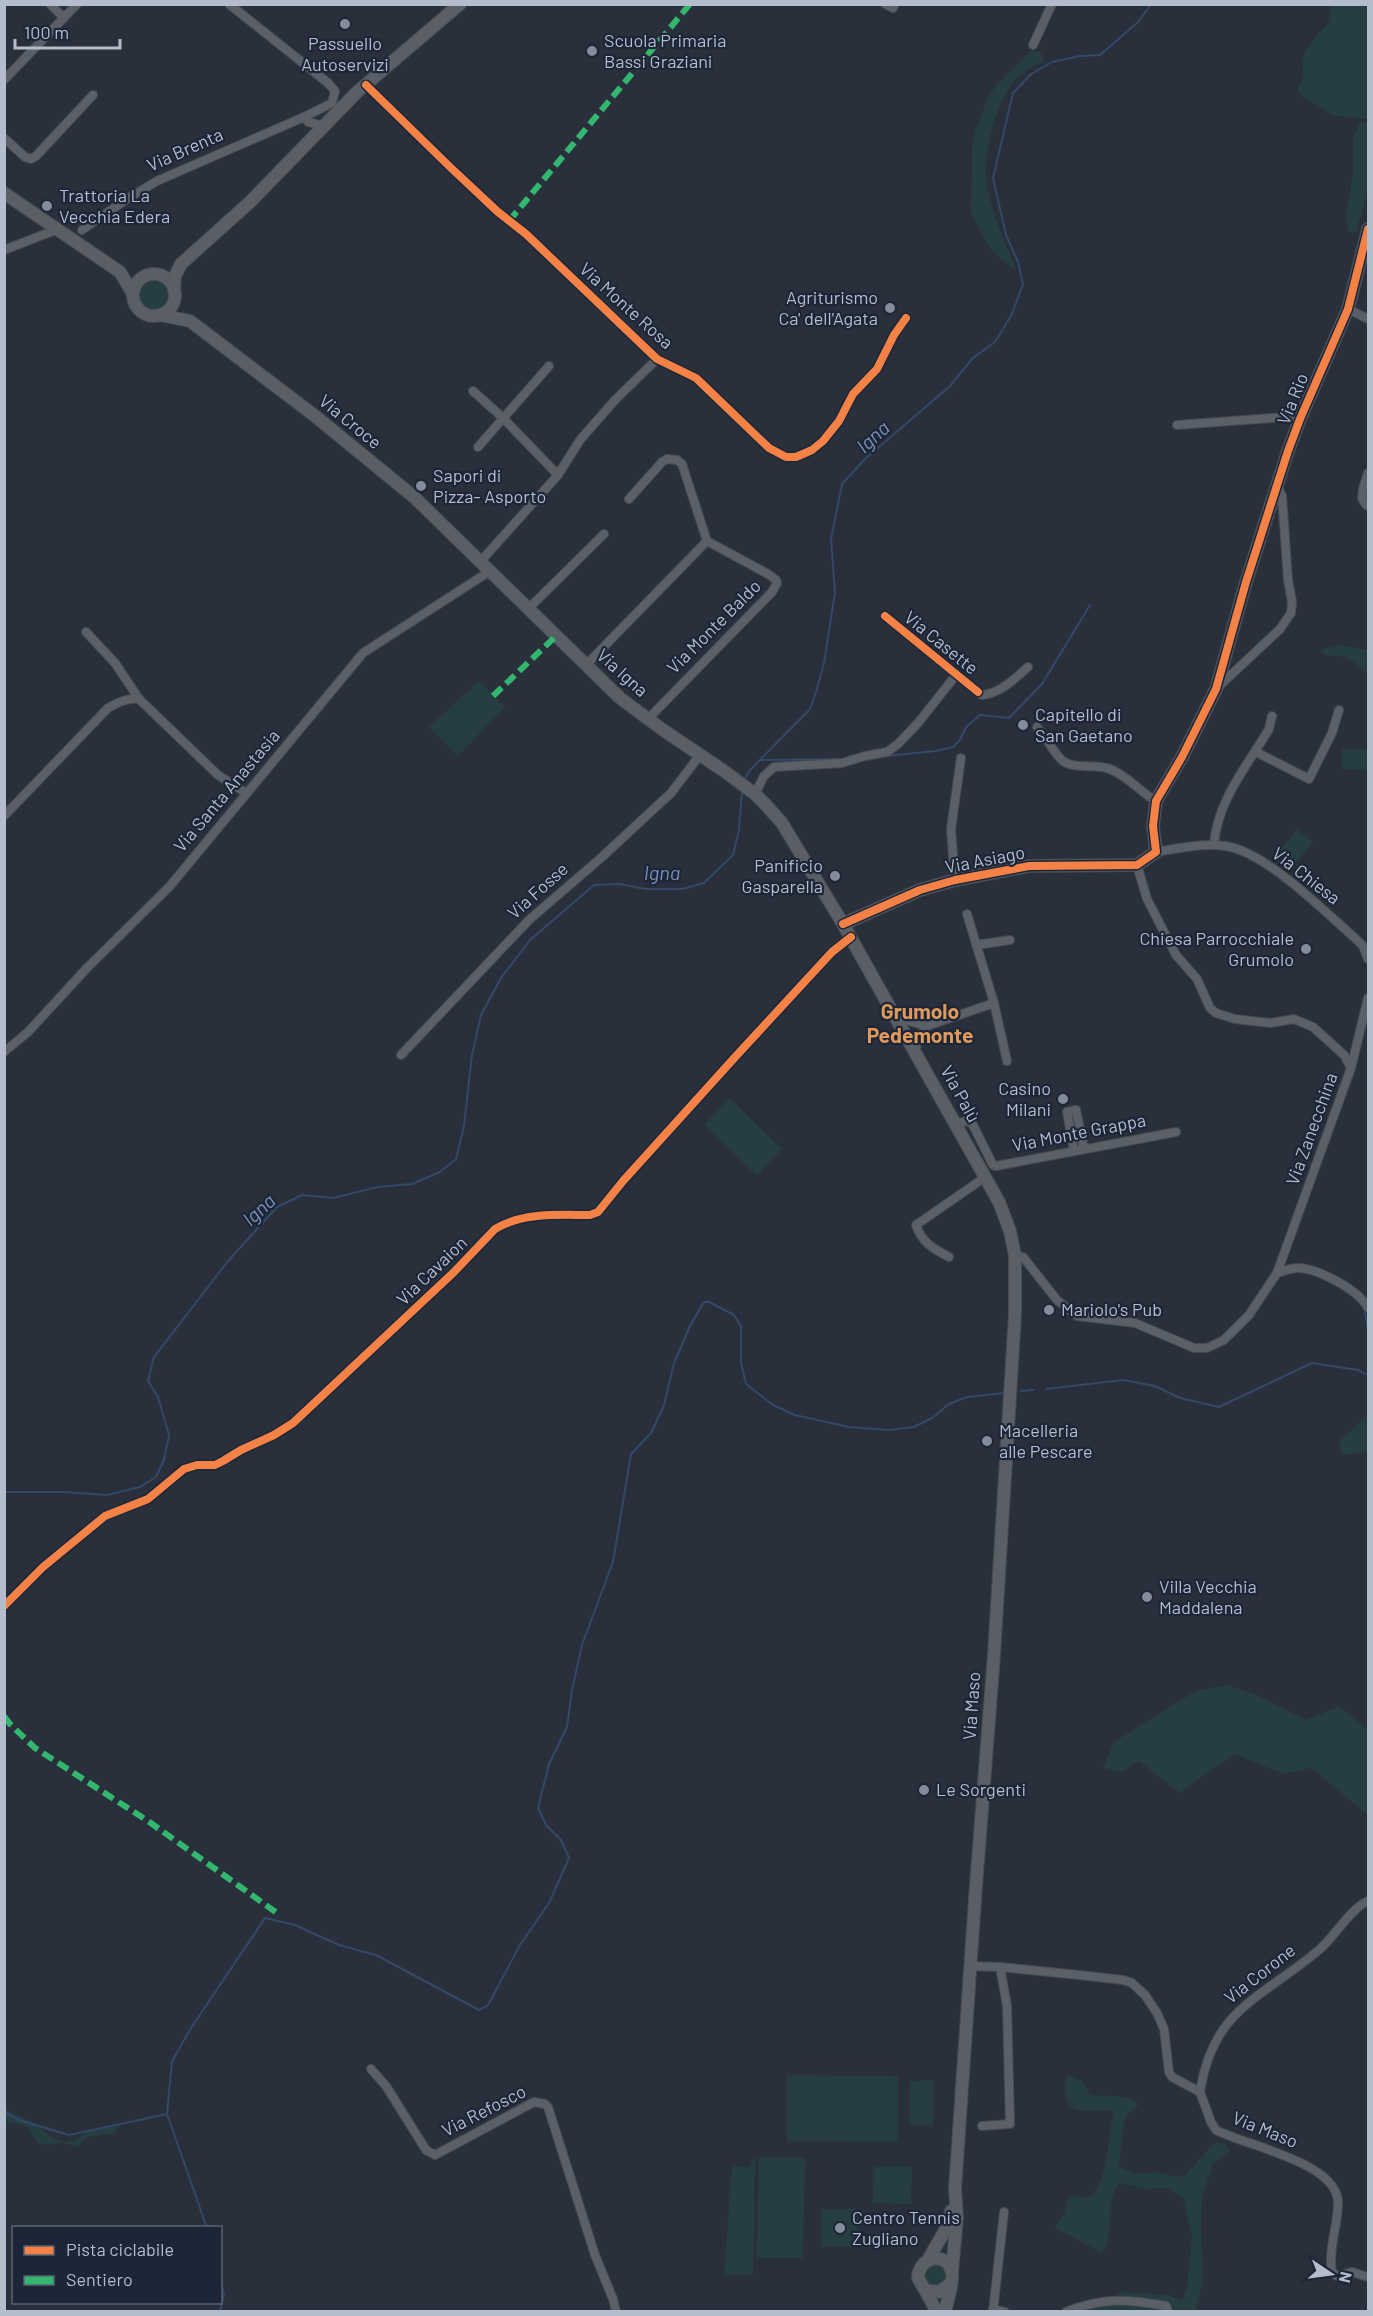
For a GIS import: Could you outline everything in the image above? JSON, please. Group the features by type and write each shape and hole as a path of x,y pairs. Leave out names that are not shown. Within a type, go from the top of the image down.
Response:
{"main road":[{"path":"160,315 170,308 175,276 181,264 250,202 366,85 460,4"},
{"path":"4,193 120,272 133,294"},
{"name":"Via Rio","path":"1216,689 1246,582 1277,485 1300,419 1348,309 1368,230"},
{"path":"133,294 137,283 150,275 181,264"},
{"path":"120,272 150,275"},
{"name":"Via Croce","path":"150,275 164,277 172,285 190,321 347,442 414,497 480,562"},
{"name":"Via Croce","path":"133,294 136,307 141,311 153,316 160,315 190,321"},
{"name":"Via Igna","path":"480,562 620,698 753,792"},
{"path":"1137,865 1156,852 1153,826 1156,801 1187,748 1216,689"},
{"name":"Via Palù","path":"753,792 782,823 851,937 999,1202 1010,1231 1015,1256 1015,1314 1007,1448"},
{"name":"Via Asiago","path":"843,924 920,890 955,880 1029,866 1137,865"},
{"name":"Via Maso","path":"955,2189 1007,1448"},
{"path":"937,2312 919,2283 918,2272 947,2227 955,2189"},
{"path":"945,2312 957,2217 955,2189"},
{"path":"928,2259 945,2261 951,2277"},
{"path":"925,2290 939,2292 951,2277"}],"street":[{"path":"50,4 64,18"},
{"path":"4,80 77,4"},
{"name":"Via Brenta","path":"82,230 127,199 157,182 306,120 329,105 334,99 335,91 229,4"},
{"path":"885,4 893,8 895,4"},
{"path":"1033,45 1052,4"},
{"name":"Via Monte Rosa","path":"366,85 441,159 498,212 526,234 657,359 696,378 769,448 786,457 796,457 812,450 827,438 853,394 877,369 894,335 906,318"},
{"path":"4,138 25,157 31,159 93,95"},
{"path":"310,140 306,120 324,126"},
{"path":"4,250 53,231 57,227"},
{"path":"1348,309 1368,319"},
{"name":"Via Monte Rosa","path":"480,562 558,475 580,440 615,400 657,359"},
{"path":"478,447 549,366"},
{"path":"473,391 503,418 558,475"},
{"name":"Via Rio","path":"1178,425 1287,417 1300,419"},
{"path":"585,665 707,541 682,464 677,460 667,459 662,462 629,499"},
{"path":"1368,472 1362,498 1368,506"},
{"path":"1216,689 1288,621 1292,608 1282,496 1277,485"},
{"path":"528,609 604,534"},
{"name":"Via Monte Baldo","path":"648,719 777,584 776,580 768,574 707,541"},
{"name":"Via Santa Anastasia","path":"4,1052 28,1032 87,968 170,886 363,653 490,571"},
{"name":"Via Casette","path":"885,616 956,675 978,692 986,695 1006,684 1028,667"},
{"path":"86,632 115,663 140,699 218,775 246,793"},
{"name":"Via Casette","path":"753,792 764,776 774,767 842,763 887,752 918,723 956,675"},
{"path":"4,816 108,708 131,698 140,699"},
{"path":"1256,752 1309,779 1332,733 1339,710"},
{"path":"1214,845 1218,820 1226,799 1269,729 1272,716"},
{"path":"1037,727 1067,763 1096,765 1110,769 1156,801"},
{"name":"Via Fosse","path":"401,1055 529,920 671,794 700,756"},
{"name":"Via Asiago","path":"955,880 951,830 961,758"},
{"name":"Via Chiesa","path":"1156,852 1197,845 1214,845 1246,851 1274,870 1356,939 1368,954"},
{"name":"Via Zanecchina","path":"1015,1256 1023,1257 1057,1300 1077,1316 1135,1323 1194,1348 1207,1348 1224,1340 1249,1315 1277,1273 1351,1068 1344,1055 1314,1027 1294,1019 1270,1023 1235,1019 1216,1013 1210,1008 1197,979 1176,955 1148,899 1137,865"},
{"path":"967,914 994,1003 1007,1061"},
{"name":"Via Cavaion","path":"4,1606 105,1516 148,1499 184,1469 197,1465 215,1465 293,1423 454,1272 495,1229 533,1217 590,1215 598,1212 623,1181 737,1055 832,952 851,937"},
{"path":"976,945 1010,940"},
{"path":"1351,1068 1368,998"},
{"path":"907,1035 910,1030 994,1003"},
{"path":"897,1018 923,1027"},
{"path":"915,1050 923,1027"},
{"path":"1074,1151 1067,1112 1077,1110 1084,1149"},
{"name":"Via Monte Grappa","path":"958,1128 965,1120 972,1123 993,1165 1176,1132"},
{"path":"950,1257 930,1247 918,1232 916,1225 984,1178"},
{"path":"1277,1273 1295,1268 1313,1270 1360,1297 1368,1308"},
{"name":"Via Corone","path":"1200,2092 1207,2058 1230,2018 1263,1990 1320,1948 1358,1907 1368,1900"},
{"path":"970,1966 1079,1975 1132,1983 1144,1995 1164,2030 1168,2072 1172,2077 1200,2092"},
{"path":"982,2126 1010,2124 1007,2006 1000,1967"},
{"name":"Via Refosco","path":"371,2068 386,2086 426,2150 435,2155 534,2102 545,2104 548,2107 595,2255 616,2312"},
{"name":"Via Maso","path":"1200,2092 1216,2130 1278,2153 1318,2172 1329,2180 1335,2189 1338,2203 1330,2254 1332,2272 1337,2276 1352,2272 1368,2277"},
{"path":"1004,2212 993,2310 1005,2312"},
{"path":"1066,2312 1102,2300 1134,2300 1166,2306 1168,2312"}],"green space":[{"path":"1330,5 1368,5 1368,119 1332,115 1298,93 1298,86 1304,79 1304,55 1330,21"},
{"path":"1032,50 1040,52 1044,59 1043,62 1021,75 1008,90 996,116 986,160 989,197 1016,270 998,257 987,244 971,213 972,147 988,97 998,83"},
{"path":"1361,122 1368,122 1368,191 1356,232 1348,232 1346,214 1353,173 1353,139"},
{"path":"153,278 164,283 169,294 164,305 153,310 142,305 137,294 142,283"},
{"path":"1339,645 1368,650 1368,673 1346,657 1326,655 1320,650"},
{"path":"479,681 505,707 458,756 429,727"},
{"path":"1342,749 1368,750 1368,770 1342,769"},
{"path":"1297,829 1313,842 1290,870 1274,858"},
{"path":"729,1098 782,1149 757,1176 704,1125"},
{"path":"1368,1415 1368,1452 1342,1455 1339,1441"},
{"path":"1229,1685 1256,1695 1306,1720 1339,1706 1368,1729 1368,1815 1311,1768 1283,1774 1235,1754 1179,1793 1139,1761 1121,1772 1103,1768 1114,1742 1197,1690"},
{"path":"787,2075 898,2076 898,2142 787,2141"},
{"path":"1068,2075 1082,2081 1090,2095 1129,2098 1139,2104 1126,2116 1124,2121 1119,2163 1120,2167 1135,2174 1154,2172 1178,2177 1185,2175 1215,2142 1225,2144 1229,2148 1229,2151 1213,2164 1202,2197 1203,2283 1195,2311 1173,2311 1170,2306 1156,2308 1160,2311 1080,2311 1099,2306 1139,2305 1131,2298 1119,2296 1122,2292 1168,2295 1182,2300 1187,2289 1192,2235 1183,2198 1169,2188 1146,2189 1122,2183 1117,2186 1113,2198 1108,2236 1102,2253 1054,2227 1064,2215 1068,2199 1072,2196 1088,2198 1100,2183 1114,2111 1084,2111 1071,2107 1067,2102 1065,2091"},
{"path":"933,2080 933,2125 909,2125 910,2081"},
{"path":"5,2109 36,2124 51,2137 63,2142 76,2140 89,2131 120,2123 116,2133 88,2137 77,2147 65,2143 45,2145 34,2139 28,2127 5,2121"},
{"path":"755,2157 753,2275 724,2275 732,2166 749,2167"},
{"path":"759,2157 805,2158 803,2258 757,2258"},
{"path":"874,2166 912,2167 911,2204 873,2203"},
{"name":"Centro Tennis Zugliano","path":"821,2209 858,2209 858,2247 821,2247"},
{"path":"933,2263 941,2266 945,2272 947,2279 941,2287 927,2286 922,2273"}],"waterway":[{"name":"Igna","path":"744,780 750,770 810,709 816,692 824,663 835,592 831,539 842,484 865,459 950,386 973,358 995,342 1012,314 1023,284 1018,262 1006,235 993,178 1013,93 1031,74 1052,62 1080,56 1100,55 1138,22 1151,4"},
{"path":"886,756 953,747 960,740 966,727 980,715 1009,718 1042,684 1090,605"},
{"path":"761,760 842,759"},
{"name":"Igna","path":"4,1492 107,1495 140,1487 156,1477 164,1460 169,1435 158,1397 148,1381 154,1357 228,1261 277,1207 302,1195 333,1198 378,1187 412,1184 440,1172 456,1159 464,1126 472,1055 481,1015 501,978 530,940 594,885 619,884 646,889 682,889 704,883 733,855 739,830 742,791"},
{"path":"206,2226 167,2114 172,2061 191,2028 265,1918 295,1925 339,1945 376,1955 479,2010 488,2005 520,1945 549,1903 569,1858 561,1840 546,1825 538,1808 549,1764 567,1727 582,1645 613,1562 631,1454 651,1433 664,1405 674,1363 690,1326 704,1302 709,1302 734,1315 741,1326 741,1363 746,1384 773,1405 795,1415 849,1427 889,1430 914,1427 932,1418 949,1404 967,1397 1005,1393"},
{"path":"1364,1308 1368,1329"},
{"path":"1046,1389 1123,1380 1155,1386 1180,1398 1219,1407 1312,1363 1358,1370 1368,1375"},
{"path":"1021,1391 1033,1390"},
{"path":"4,2112 19,2120 69,2135 167,2114"},
{"path":"222,2286 224,2294 222,2303"},
{"path":"220,2312 222,2304"}],"marked path":[{"path":"509,221 690,4"},
{"path":"493,696 556,636"},
{"path":"4,1716 35,1748 148,1821 277,1913"}],"cycle path":[{"path":"366,85 449,166 498,212 526,234 657,359 696,378 769,448 786,457 796,457 812,450 823,441 839,421 853,394 877,369 894,335 906,318"},
{"path":"843,924 920,890 955,880 1029,866 1137,865 1156,852 1153,826 1156,801 1182,757 1216,689 1246,582 1288,451 1348,309 1368,229"},
{"path":"885,616 978,692"},
{"path":"4,1606 43,1567 105,1516 148,1499 184,1469 197,1465 215,1465 293,1423 454,1272 495,1229 529,1217 590,1215 598,1212 623,1181 737,1055 832,952 851,937"}],"place":[{"name":"Passuello Autoservizi","path":"345,24"},
{"name":"Scuola Primaria Bassi Graziani","path":"592,51"},
{"name":"Trattoria La Vecchia Edera","path":"47,206"},
{"name":"Agriturismo Ca' dell'Agata","path":"890,308"},
{"name":"Sapori di Pizza- Asporto","path":"421,486"},
{"name":"Capitello di San Gaetano","path":"1023,725"},
{"name":"Panificio Gasparella","path":"835,876"},
{"name":"Chiesa Parrocchiale Grumolo","path":"1306,949"},
{"name":"Casino Milani","path":"1063,1099"},
{"name":"Mariolo's Pub","path":"1049,1310"},
{"name":"Macelleria alle Pescare","path":"987,1441"},
{"name":"Villa Vecchia Maddalena","path":"1147,1597"},
{"name":"Le Sorgenti","path":"924,1790"},
{"name":"Centro Tennis Zugliano","path":"840,2228"}],"district":[{"name":"Grumolo Pedemonte","path":"920,1024"}]}
